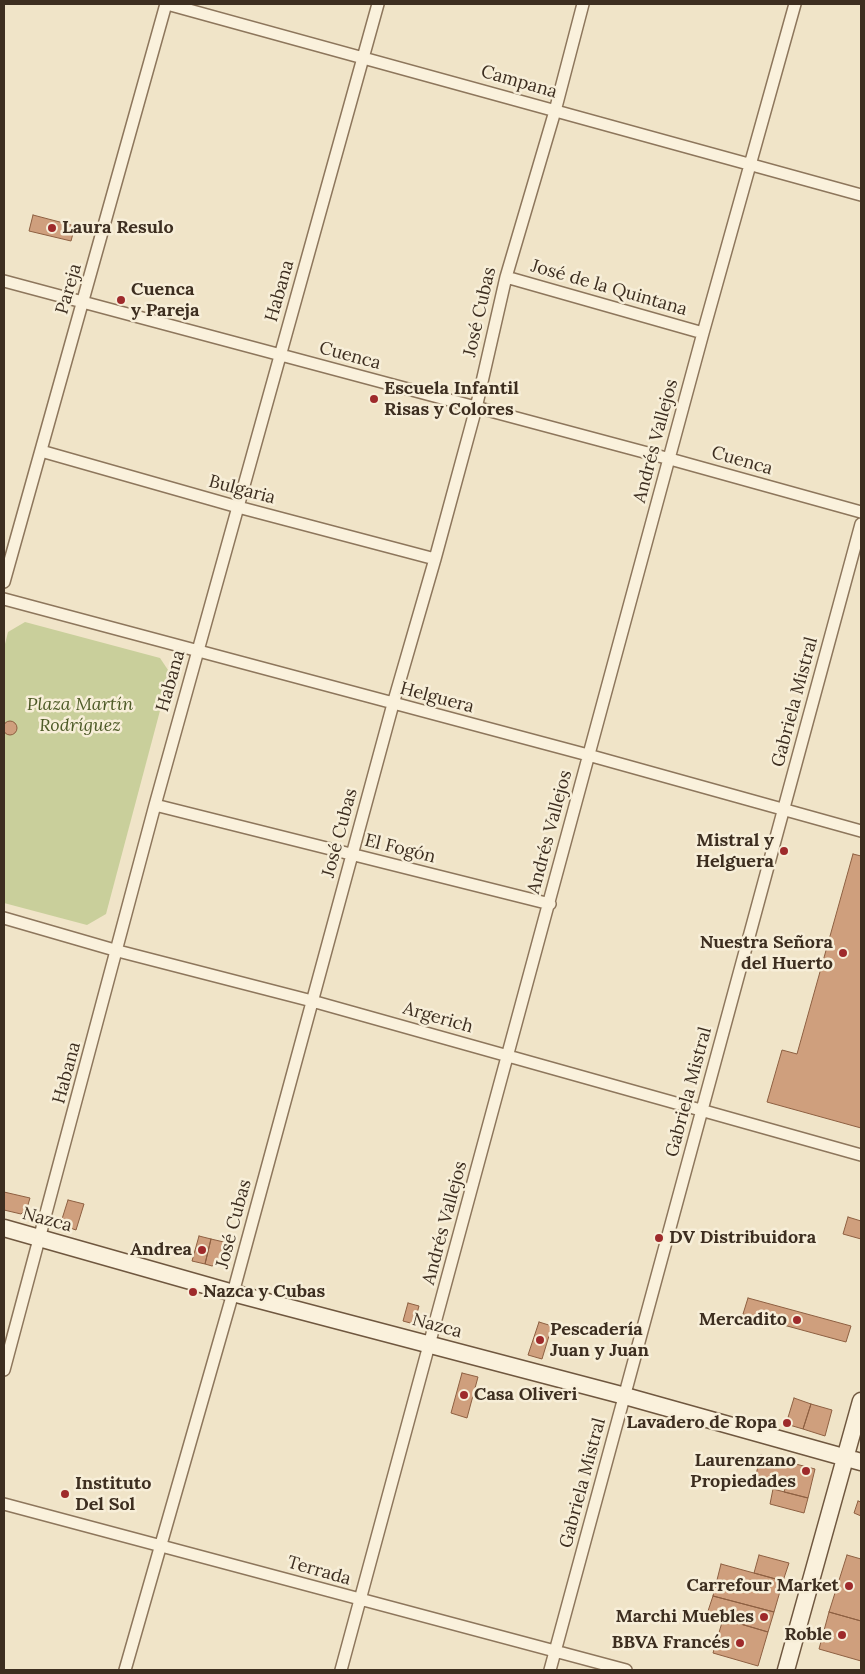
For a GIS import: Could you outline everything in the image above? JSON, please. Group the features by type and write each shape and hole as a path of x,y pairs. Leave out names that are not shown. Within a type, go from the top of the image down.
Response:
{"street":[{"name":"Campana","path":"166,4 861,195"},
{"name":"Pareja","path":"4,582 166,4"},
{"name":"Habana","path":"4,1370 118,951 155,805 378,4"},
{"name":"José Cubas","path":"125,1670 233,1293 393,704 476,408 506,277 555,111 584,4"},
{"name":"Andrés Vallejos","path":"341,1670 550,904 588,755 670,459 702,333 795,4"},
{"name":"José de la Quintana","path":"506,277 702,333"},
{"name":"Cuenca","path":"4,281 861,512"},
{"name":"Bulgaria","path":"41,451 238,507 435,559"},
{"name":"Gabriela Mistral","path":"550,1670 861,524"},
{"name":"Helguera","path":"4,599 588,755 861,831"},
{"name":"El Fogón","path":"155,805 550,904"},
{"name":"Argerich","path":"4,918 118,951 312,1001 861,1155"},
{"name":"Nazca","path":"4,1228 233,1293 625,1396 861,1462"},
{"path":"786,1670 861,1401"},
{"name":"Terrada","path":"4,1504 161,1544 360,1601 555,1650 626,1670"}],"green space":[{"name":"Plaza Martín Rodríguez","path":"25,622 160,658 170,673 106,914 87,925 4,903 4,648 8,632"}],"building":[{"name":"Laura Resulo","path":"33,215 75,226 71,241 29,231"},
{"path":"7,721 13,721 17,728 13,735 7,735 3,731 3,725"},
{"name":"Nuestra Señora del Huerto","path":"853,854 861,856 861,1128 767,1102 782,1050 797,1054"},
{"path":"4,1192 30,1198 27,1208 21,1214 4,1210"},
{"path":"68,1200 84,1204 76,1230 67,1227 62,1219"},
{"path":"848,1217 861,1221 861,1239 843,1234"},
{"name":"Andrea","path":"199,1236 211,1239 205,1264 192,1261"},
{"path":"211,1239 228,1243 223,1261 212,1266 205,1264"},
{"name":"Mercadito","path":"748,1298 851,1326 846,1342 743,1314"},
{"path":"408,1303 419,1306 414,1324 403,1321"},
{"name":"Pescadería Juan y Juan","path":"539,1322 552,1326 542,1359 528,1355"},
{"name":"Casa Oliveri","path":"462,1373 478,1377 467,1418 451,1413"},
{"path":"794,1398 811,1404 803,1429 786,1424"},
{"path":"811,1404 832,1410 825,1436 803,1429"},
{"path":"761,1455 815,1469 808,1498 784,1492 787,1481 773,1477 771,1484 760,1481 758,1488 753,1486"},
{"path":"773,1489 808,1498 804,1513 770,1504"},
{"path":"858,1501 861,1502 861,1516 854,1513"},
{"path":"759,1555 789,1563 783,1581 754,1573"},
{"name":"Carrefour Market","path":"847,1555 861,1559 861,1621 829,1612"},
{"path":"721,1564 783,1581 774,1612 713,1596"},
{"path":"713,1596 774,1612 768,1632 707,1614"},
{"name":"Roble","path":"829,1612 861,1621 861,1661 819,1649"},
{"name":"BBVA Francés","path":"723,1619 768,1632 758,1666 713,1653"}],"place":[{"name":"Laura Resulo","path":"52,228"},
{"name":"Cuenca y Pareja","path":"121,300"},
{"name":"Escuela Infantil Risas y Colores","path":"374,399"},
{"name":"Mistral y Helguera","path":"784,851"},
{"name":"Nuestra Señora del Huerto","path":"843,953"},
{"name":"DV Distribuidora","path":"659,1238"},
{"name":"Andrea","path":"202,1250"},
{"name":"Nazca y Cubas","path":"193,1292"},
{"name":"Mercadito","path":"797,1320"},
{"name":"Pescadería Juan y Juan","path":"540,1340"},
{"name":"Casa Oliveri","path":"464,1395"},
{"name":"Lavadero de Ropa","path":"787,1423"},
{"name":"Laurenzano Propiedades","path":"806,1471"},
{"name":"Instituto Del Sol","path":"65,1494"},
{"name":"Carrefour Market","path":"849,1586"},
{"name":"Marchi Muebles","path":"764,1617"},
{"name":"Roble","path":"842,1635"},
{"name":"BBVA Francés","path":"740,1643"}]}
